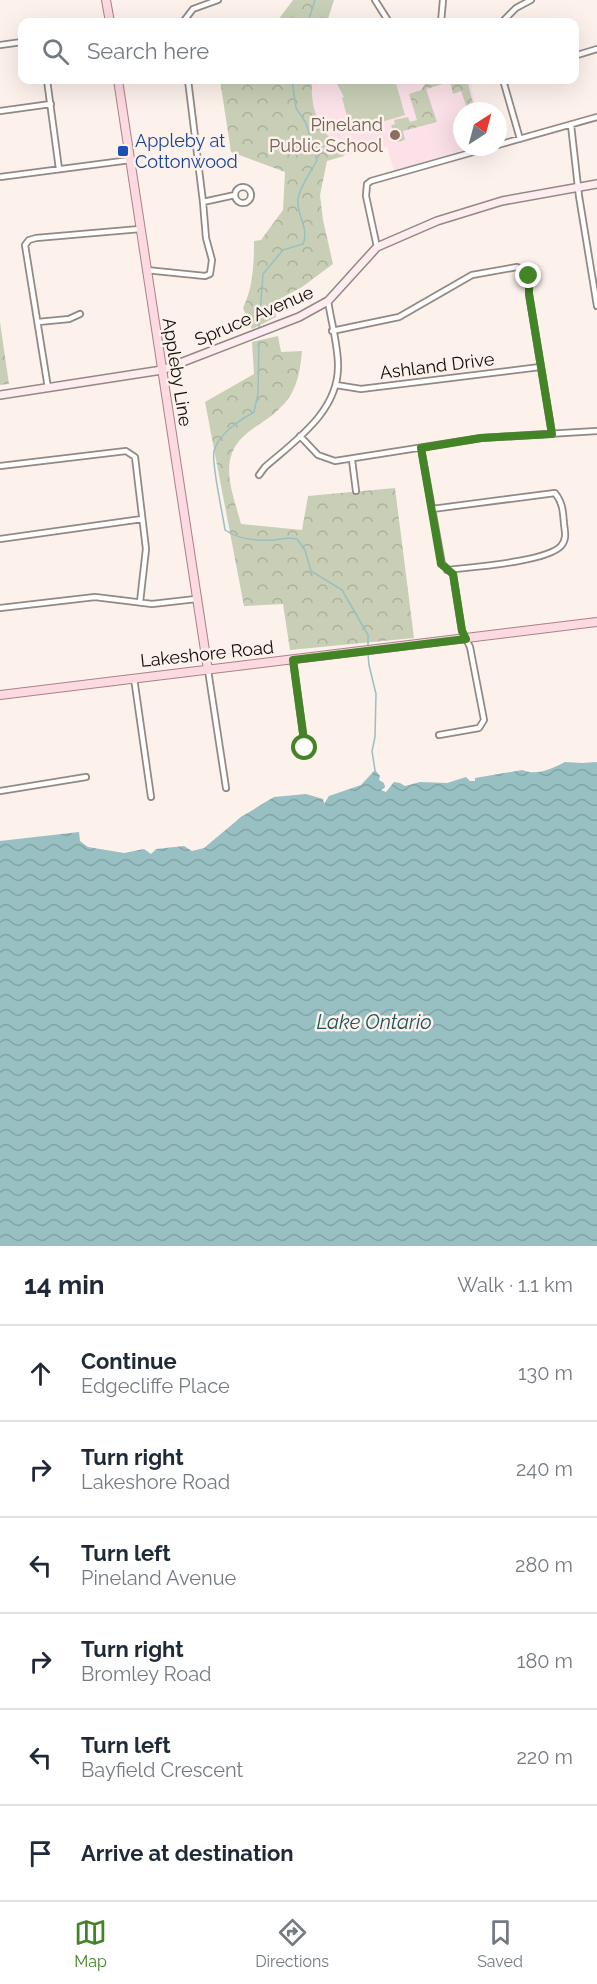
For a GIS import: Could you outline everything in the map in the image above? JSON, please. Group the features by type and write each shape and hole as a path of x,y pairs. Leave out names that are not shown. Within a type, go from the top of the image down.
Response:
{"main road":[{"path":"106,0 109,18"},
{"name":"Appleby Line","path":"119,84 208,670"},
{"name":"Lakeshore Road","path":"0,695 597,622"}],"street":[{"path":"186,18 193,9 218,0"},
{"path":"375,0 386,18"},
{"path":"441,18 443,0"},
{"path":"506,18 516,8 531,0"},
{"path":"0,45 18,43"},
{"path":"579,54 597,49"},
{"path":"48,84 59,169"},
{"path":"146,270 205,276 210,274 212,260 206,238 204,202 189,84"},
{"path":"504,84 520,139"},
{"path":"0,111 51,105"},
{"path":"507,143 597,117"},
{"path":"571,125 578,188 597,306"},
{"path":"377,247 366,196 367,184 461,156"},
{"path":"0,177 130,160"},
{"name":"Spruce Avenue","path":"0,395 162,370 299,317 328,301 377,247 437,221 502,201 597,184"},
{"path":"204,202 235,195"},
{"path":"48,388 25,245 30,240 141,229"},
{"path":"589,253 595,251"},
{"path":"332,331 399,317 472,275 517,267 525,270 529,276 529,294 552,434"},
{"path":"259,475 316,421 328,405 336,385 338,365 328,301"},
{"path":"38,322 69,319 80,314"},
{"name":"Ashland Drive","path":"336,385 361,389 540,367"},
{"path":"300,436 318,454 335,461 481,438 597,430"},
{"path":"421,448 441,564 453,574 462,631 470,647 484,720 479,728 439,735"},
{"path":"0,466 126,452 135,457 146,549 140,602"},
{"path":"352,460 356,490"},
{"path":"432,509 555,493 563,508 566,539 560,548 542,557 447,570"},
{"path":"0,539 142,519"},
{"path":"0,608 95,597 158,604 196,599"},
{"path":"293,660 305,748"},
{"path":"208,670 226,788"},
{"path":"134,678 151,797"},
{"path":"0,791 86,777"}],"shaded area":[{"name":"Pineland Public School","path":"312,84 471,84 474,102 453,102 453,153 394,171 387,147 344,156 318,124 311,95"}],"green space":[{"path":"293,0 334,0 328,18 280,18"},
{"path":"221,84 312,84 315,113 329,138 344,156 327,161 320,195 333,264 302,287 274,302 276,317 252,329 243,308 251,284 254,241 261,240 283,210 285,172 231,152"},
{"path":"337,84 396,84 405,115 351,131 342,98 344,97"},
{"path":"425,84 443,84 426,89 437,122 403,131 405,140 397,142 391,125 395,124 394,120 408,117 410,122 417,120 409,94 421,90"},
{"path":"450,84 468,84 473,102 465,102 461,91 453,94"},
{"path":"0,322 9,384 0,385"},
{"path":"278,336 281,352 302,351 299,374 291,395 286,401 274,414 244,435 233,450 229,476 241,524 302,530 308,496 395,488 414,638 290,650 283,604 244,606 205,402 254,374 252,342"}],"water":[{"name":"Lake Ontario","path":"565,762 597,762 597,1246 0,1246 0,841 79,832 80,841 88,847 124,853 144,849 151,854 156,849 184,846 192,851 204,848 241,817 274,797 306,794 323,799 324,804 329,796 361,785 375,770 380,776 379,780 384,783 385,787 381,790 386,792 394,782 405,786 420,782 447,783 466,777 470,781 475,781 475,778 522,770 544,771"}],"waterway":[{"path":"309,18 315,0"},
{"path":"259,327 263,274 283,250 303,244 305,233 298,199 303,184 317,160 306,123 296,108 293,84"},
{"path":"259,342 258,393 254,412 225,433 214,451 225,530 236,536 254,540 297,539 305,550 311,571 342,590 368,635 368,647"},
{"path":"368,654 376,694 375,737 372,751 375,770"}],"place":[{"name":"Pineland Public School","path":"395,135"},
{"name":"Appleby at Cottonwood","path":"123,151"}],"route":[{"path":"305,748 293,660 466,639 462,631 453,574 441,564 421,448 481,438 552,434 529,294 529,276"}]}
